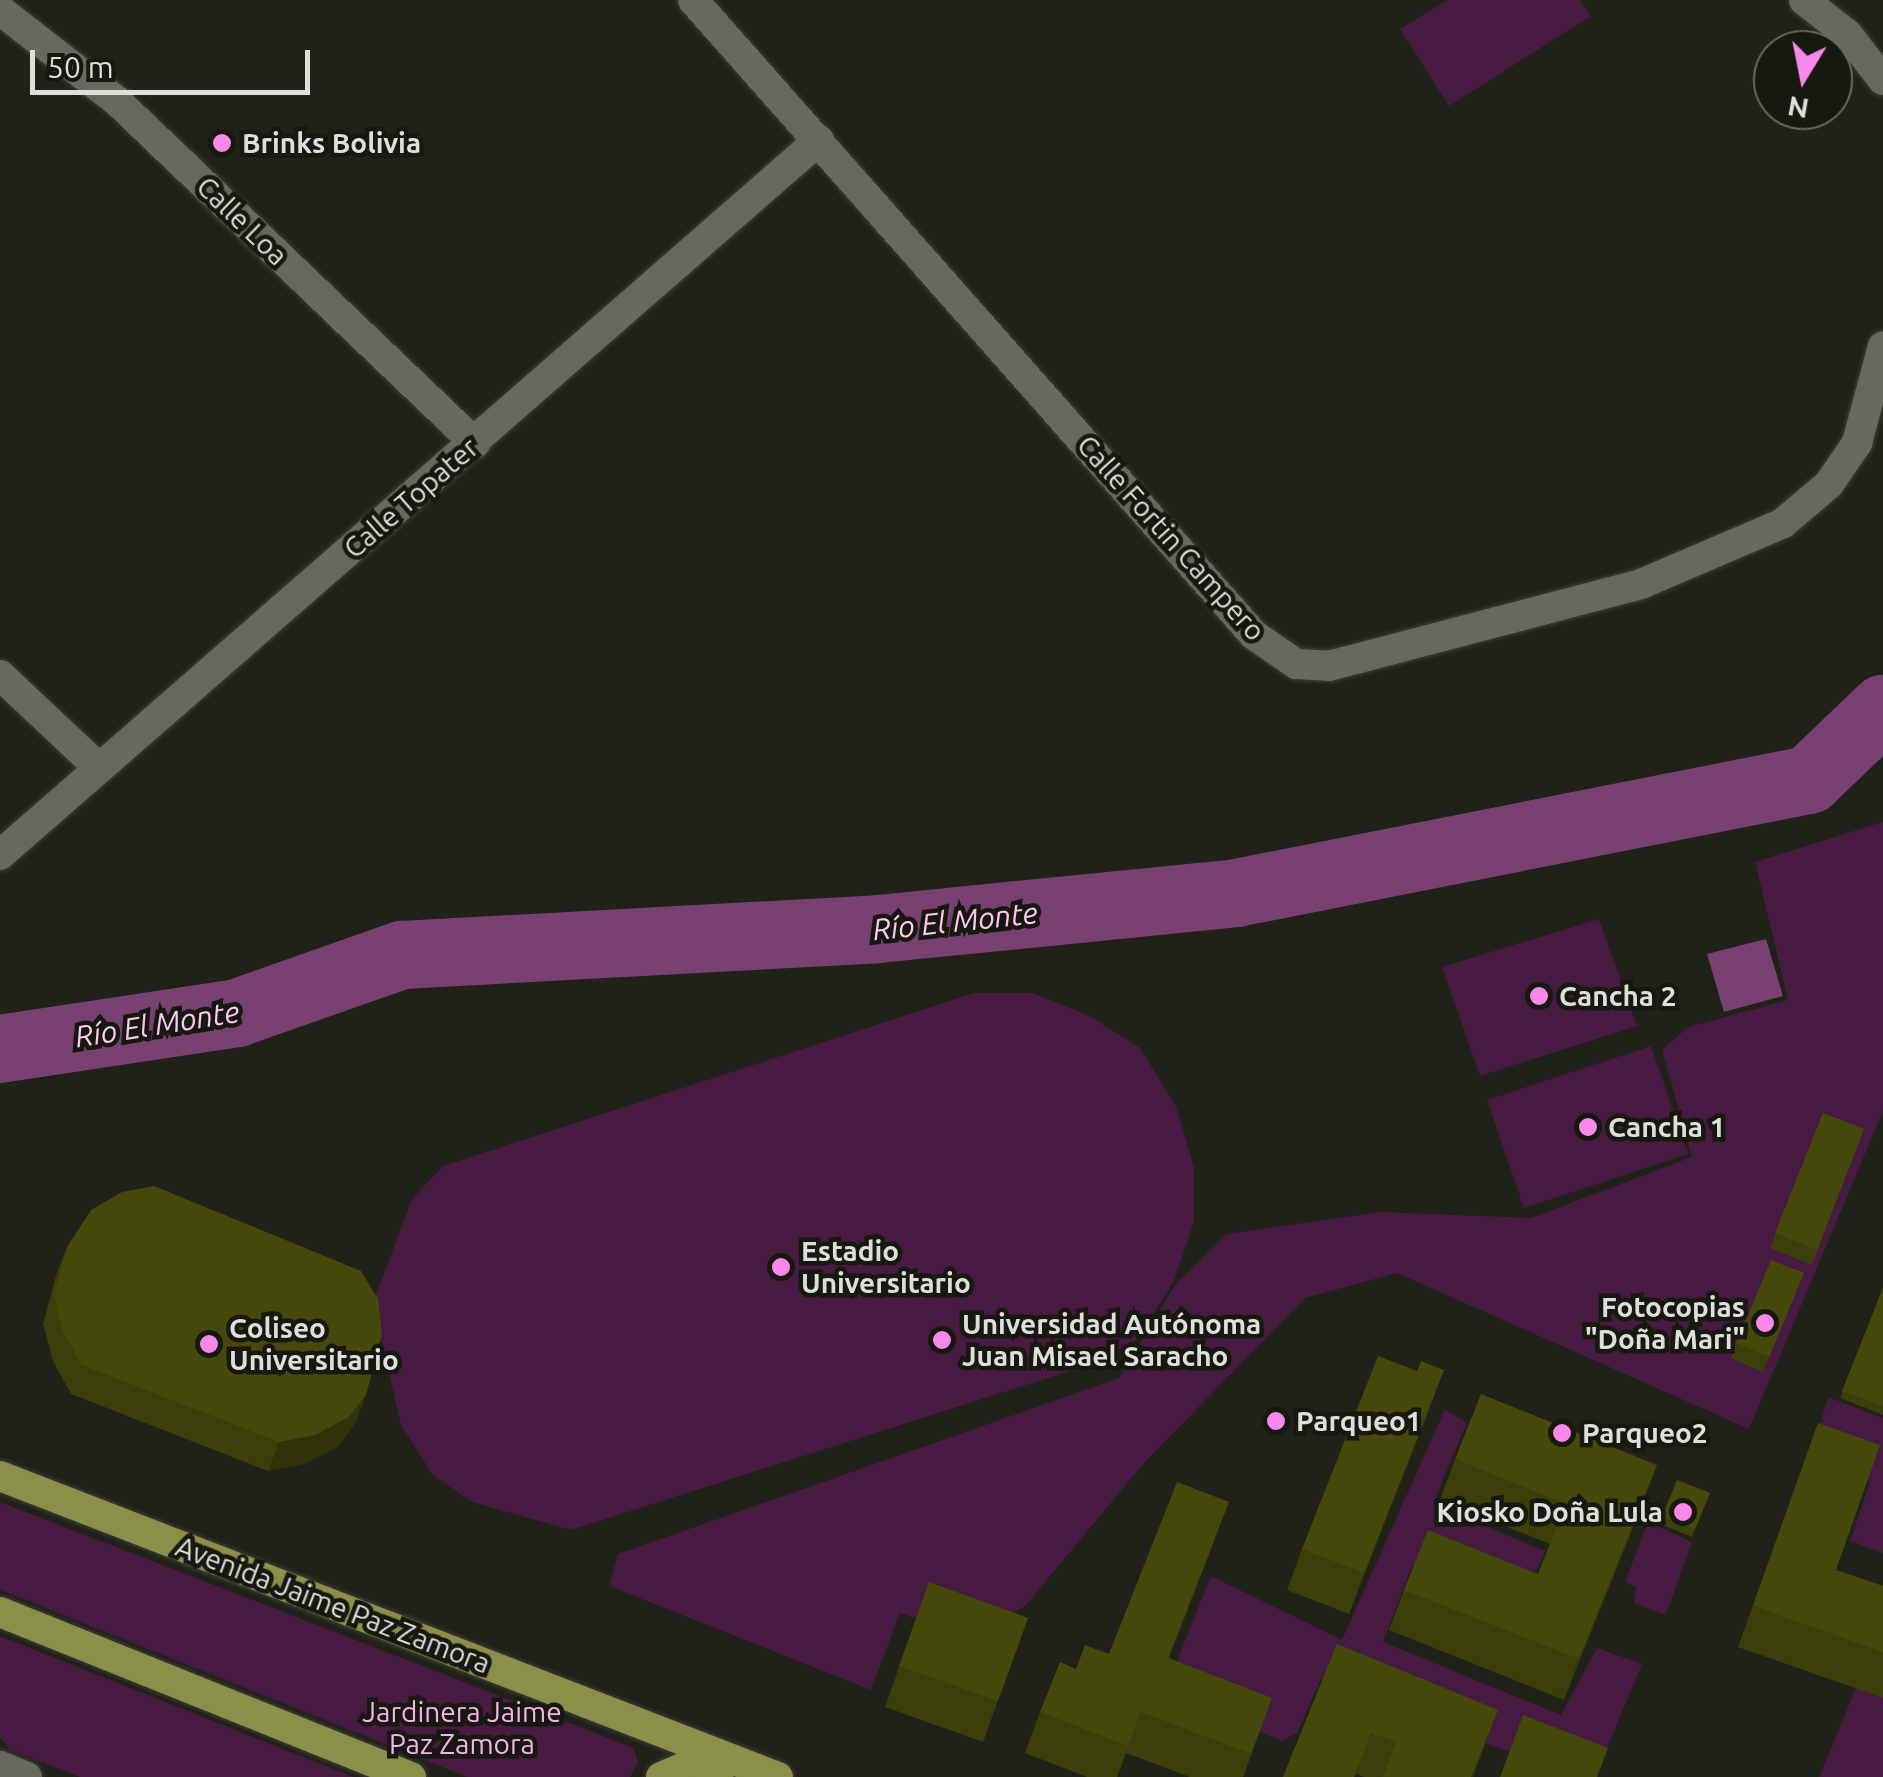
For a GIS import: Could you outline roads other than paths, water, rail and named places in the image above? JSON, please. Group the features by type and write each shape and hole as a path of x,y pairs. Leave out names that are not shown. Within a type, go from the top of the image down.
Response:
{"main road":[{"name":"Avenida Jaime Paz Zamora","path":"0,1476 778,1777"},
{"path":"0,1612 411,1777"},
{"path":"661,1777 696,1762 745,1764"}],"street":[{"name":"Calle Fortin Campero","path":"693,0 1254,635 1296,664 1346,662 1641,584 1783,523 1829,484 1857,444 1883,346"},
{"path":"1804,0 1848,36 1883,80"},
{"name":"Calle Loa","path":"0,10 118,102 475,443"},
{"name":"Calle Topater","path":"0,855 820,140"},
{"path":"0,674 98,768"},
{"path":"0,1766 27,1777"}],"waterway":[{"name":"Río El Monte","path":"0,1049 237,1013 402,955 878,929 1236,893 1809,780 1883,709"}],"place":[{"name":"Brinks Bolivia","path":"222,143"},
{"name":"Cancha 2","path":"1539,996"},
{"name":"Cancha 1","path":"1588,1127"},
{"name":"Estadio Universitario","path":"781,1267"},
{"name":"Fotocopias \"Doña Mari\"","path":"1765,1323"},
{"name":"Universidad Autónoma Juan Misael Saracho","path":"942,1340"},
{"name":"Coliseo Universitario","path":"209,1344"},
{"name":"Parqueo1","path":"1276,1421"},
{"name":"Parqueo2","path":"1562,1433"},
{"name":"Kiosko Doña Lula","path":"1683,1512"}],"park label":[{"name":"Jardinera Jaime Paz Zamora","path":"462,1728"}]}
